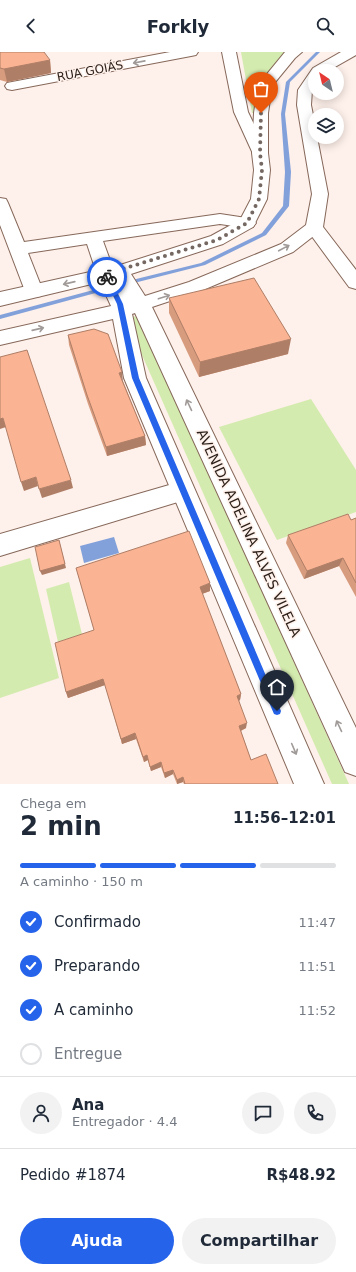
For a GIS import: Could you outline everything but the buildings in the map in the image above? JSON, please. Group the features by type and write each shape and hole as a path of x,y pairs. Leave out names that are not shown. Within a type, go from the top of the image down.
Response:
{"street":[{"name":"RUA GOIÁS","path":"0,96 6,85 191,52"},
{"path":"229,52 241,112 260,153"},
{"path":"0,299 114,275 217,240 247,223 259,199 262,170 260,153 261,113 265,85 295,52"},
{"path":"330,64 351,52"},
{"path":"0,338 196,286 287,248 314,227 320,194 304,105 305,90 308,85"},
{"path":"0,203 34,291"},
{"path":"18,249 202,221 220,219 247,223"},
{"path":"314,227 356,282"},
{"path":"93,238 130,304 136,378 309,784"},
{"name":"AVENIDA ADELINA ALVES VILELA","path":"130,304 356,761"},
{"path":"0,545 183,491"}],"green space":[{"path":"241,52 291,52 263,85 257,113 252,113"},
{"path":"133,316 139,318 349,784 332,784 126,319"},
{"path":"311,399 356,470 356,512 277,540 219,427"},
{"path":"30,558 59,678 0,698 0,567"},
{"path":"69,582 82,634 58,642 46,589"}],"water":[{"path":"114,537 119,553 84,563 80,546"}],"waterway":[{"path":"126,283 203,264 264,234 286,206 288,172 283,114 288,82 318,52"},
{"path":"0,317 112,287"}],"way so far":[{"path":"107,277 106,274 120,271 217,240 247,223 259,199 262,170 260,153 261,113"}],"route":[{"path":"107,277 122,310 136,378 277,711"}]}
